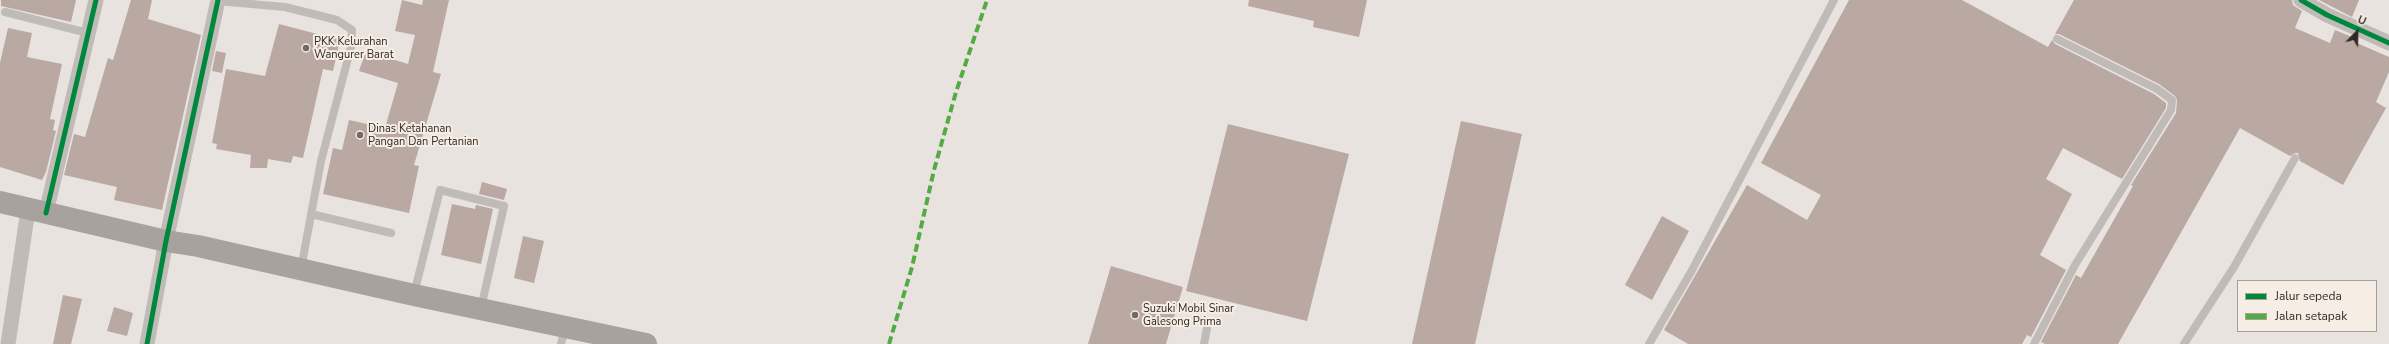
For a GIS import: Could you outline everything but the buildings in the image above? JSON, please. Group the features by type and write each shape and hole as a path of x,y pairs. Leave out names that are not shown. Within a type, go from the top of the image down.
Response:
{"highway":[{"path":"0,202 166,241 481,309 563,336 646,344"}],"street":[{"path":"8,344 37,211 96,0"},
{"path":"147,344 166,241 217,0"},
{"path":"2301,0 2327,15 2389,43"}],"lane":[{"path":"217,0 285,7 337,20 352,30 351,47 333,110 300,269"},
{"path":"1649,344 1692,272 1834,0"},
{"path":"5,12 88,33"},
{"path":"2034,344 2075,265 2171,110 2172,100 2157,89 2056,39"},
{"path":"2184,344 2234,267 2295,158"},
{"path":"414,295 440,190 504,206 481,309"},
{"path":"311,214 391,233"},
{"path":"1204,344 1207,328"}],"marked path":[{"path":"889,344 912,267 934,170 956,92 987,0"}],"cycle path":[{"path":"46,213 96,0"},
{"path":"147,344 166,241 218,0"},
{"path":"2301,0 2327,15 2389,43"}],"place":[{"name":"PKK Kelurahan Wangurer Barat","path":"306,48"},
{"name":"Dinas Ketahanan Pangan Dan Pertanian","path":"360,135"},
{"name":"Suzuki Mobil Sinar Galesong Prima","path":"1135,315"}]}
